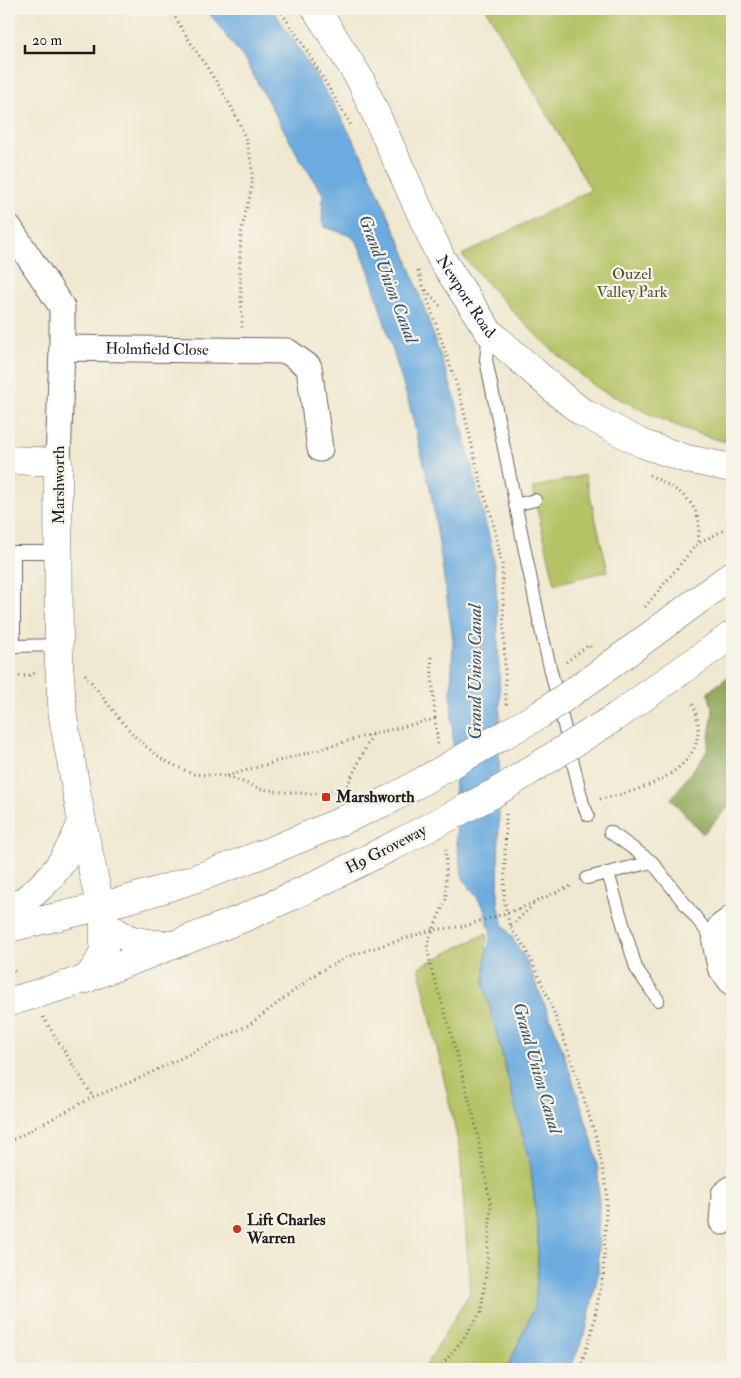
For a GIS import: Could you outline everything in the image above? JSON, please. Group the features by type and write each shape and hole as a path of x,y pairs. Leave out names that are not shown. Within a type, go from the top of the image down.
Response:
{"street":[{"name":"Newport Road","path":"316,9 360,79 441,258 489,332 582,412 643,444 687,459 732,468"},
{"name":"Marshworth","path":"9,227 62,307 58,462 59,655 63,718 82,822 102,914 104,950 99,962 80,981"},
{"name":"Holmfield Close","path":"62,348 250,357 287,351 310,367 320,449"},
{"path":"9,460 58,462"},
{"path":"26,911 102,914 162,890 242,863 389,800 540,714 601,672 731,574"},
{"name":"H9 Groveway","path":"14,990 80,981 175,946 295,895 493,794 617,716 732,636"},
{"path":"9,928 26,911 57,871 67,856 82,822"},
{"path":"102,914 122,937 134,942 175,946"},
{"path":"732,918 720,927 715,942 720,966 732,983"},
{"path":"722,1222 724,1194 732,1188"}],"lane":[{"path":"489,332 486,360 515,504 551,672 586,809"},
{"path":"515,504 535,500"},
{"path":"59,552 14,552 14,646 59,655"},
{"path":"610,832 652,862 715,942"},
{"path":"588,878 652,862"},
{"path":"608,873 636,968 658,1000"}],"path":[{"path":"170,9 218,82 246,141 252,169 251,192 244,216 241,238 250,357"},
{"path":"279,9 304,46 356,134"},
{"path":"415,264 460,395 482,488 492,518 502,565 506,709"},
{"path":"644,608 696,544 732,526"},
{"path":"551,672 589,645"},
{"path":"59,655 76,662 118,718 138,740 162,758 192,774 227,776 261,789 283,792 311,794 354,787"},
{"path":"431,657 438,748"},
{"path":"586,809 651,784 672,773 688,759 696,745 699,731 698,715 692,702"},
{"path":"227,776 372,734 435,719"},
{"path":"344,790 372,734"},
{"path":"506,805 504,900 510,927 525,947 548,997 568,1050 597,1140 607,1191 603,1276 592,1336 579,1369"},
{"path":"439,1369 463,1339 481,1312 487,1265 491,1206 475,1122 449,1026 430,968 427,944 446,899 446,844"},
{"path":"9,1142 93,1097 138,1079 249,1025 320,971 352,956 432,930 465,926 519,909 588,878"},
{"path":"510,927 538,901"},
{"path":"9,962 14,990"},
{"path":"40,1012 93,1097"}],"green space":[{"name":"Ouzel Valley Park","path":"486,9 732,9 732,443 676,425 598,388 542,340 462,255 591,190"},
{"path":"585,475 608,571 555,584 532,488"},
{"path":"732,674 732,803 703,834 671,799 707,751 713,711 708,692"},
{"path":"487,933 484,985 531,1168 538,1235 535,1305 507,1369 424,1369 470,1292 460,1151 419,967"}],"water":[{"name":"Grand Union Canal","path":"206,9 272,9 299,49 337,110 362,156 405,253 454,395 492,549 496,584 500,699 498,903 503,924 525,958 557,1034 593,1144 598,1170 598,1274 585,1334 570,1369 507,1369 535,1305 538,1235 531,1168 484,985 485,965 491,933 483,906 463,878 457,845 451,698 453,639 432,497 409,404 369,271 358,244 351,236 325,227 322,221 323,194 300,159 245,60"}],"place":[{"name":"Marshworth","path":"326,797"},
{"name":"Lift Charles Warren","path":"237,1229"}]}
